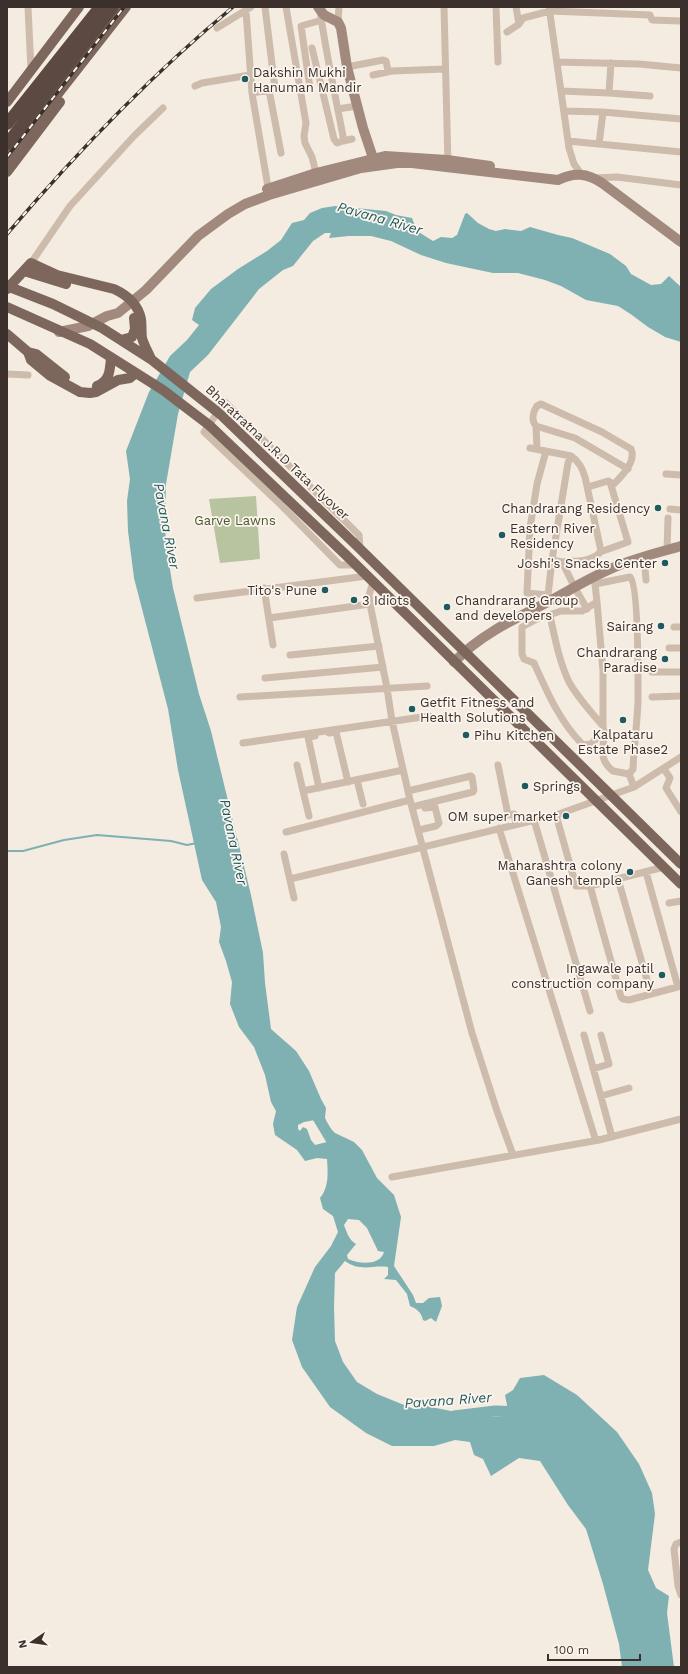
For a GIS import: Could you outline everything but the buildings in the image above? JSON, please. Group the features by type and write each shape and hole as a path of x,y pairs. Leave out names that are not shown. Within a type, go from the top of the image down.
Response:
{"highway":[{"path":"7,124 100,7"},
{"path":"7,144 113,7"},
{"path":"7,113 84,10"}],"main road":[{"path":"7,159 126,7"},
{"path":"7,102 31,70 84,10"},
{"path":"7,172 72,86 88,54"},
{"path":"7,288 28,267 110,294 126,302 132,311 135,321 135,328 132,337 121,340"},
{"path":"48,274 114,289 130,298 137,308 141,318 143,339 152,360"},
{"name":"Bharatratna J.R.D Tata Flyover","path":"7,288 53,304 102,328 152,360 220,414 681,864"},
{"path":"7,309 90,344 162,390 209,425 356,565 681,884"},
{"path":"7,334 28,352 36,354 76,384 89,388 100,385 109,375 111,357"},
{"path":"28,352 31,360 49,375 74,390 83,393 99,391 118,380 130,378 136,373"}],"street":[{"path":"28,7 31,70"},
{"path":"252,93 275,89 265,7"},
{"path":"286,7 306,123 304,136 305,143 312,157 316,173"},
{"path":"339,7 338,22 343,35 347,67 374,162"},
{"path":"444,7 448,164"},
{"path":"496,7 498,62"},
{"path":"516,7 519,24"},
{"path":"248,9 252,93 269,192"},
{"path":"218,28 248,9"},
{"path":"549,9 568,141 574,164 581,174"},
{"path":"507,32 519,24 523,18 549,9 650,15 652,20 681,21"},
{"path":"320,13 338,22"},
{"path":"310,88 301,26 320,13"},
{"path":"320,13 343,141"},
{"path":"312,48 334,139 336,143 352,139"},
{"path":"347,67 383,60 386,61 388,72"},
{"path":"557,62 611,63 681,68"},
{"path":"609,93 611,63"},
{"path":"373,75 388,72 445,69"},
{"path":"195,86 250,75"},
{"path":"269,90 281,153"},
{"path":"561,91 650,96"},
{"path":"338,109 357,106"},
{"path":"28,267 70,206 123,147 163,108"},
{"path":"564,111 603,112 681,119"},
{"path":"599,144 603,112"},
{"path":"568,141 681,152"},
{"path":"269,192 361,168 374,162"},
{"path":"7,309 46,328 59,332 75,330 88,326 107,316 118,313 146,290 198,236 213,224 245,204 269,192 316,173 374,162 448,164 558,180 566,176 581,174 594,178 681,242"},
{"path":"594,178 617,176 681,185"},
{"path":"7,374 28,375"},
{"path":"356,565 340,565 281,505 204,432 225,402 359,535 360,549"},
{"path":"600,552 588,487 581,466 576,459 571,456 534,448 536,426 532,420 537,406 541,404 602,432 631,449 632,452 628,469 612,486"},
{"path":"536,426 575,438 628,469"},
{"path":"546,451 537,484 530,528 526,589 528,593 548,595 552,560 568,463 571,456"},
{"path":"666,474 681,475"},
{"path":"552,560 562,562 584,560 596,556 600,552 628,542 612,486 608,481 588,487"},
{"path":"670,509 681,510"},
{"path":"667,550 668,518"},
{"path":"454,662 481,639 599,574 620,565 681,546"},
{"path":"644,557 646,580"},
{"path":"562,562 587,609"},
{"path":"630,577 632,578 635,596 638,703 633,769 629,774 613,771 605,762 603,755 603,672 595,584 630,577"},
{"path":"198,598 264,588 370,579 370,604 392,721 408,792 472,1032 497,1111 513,1155"},
{"path":"264,588 273,645"},
{"path":"597,602 587,609 578,612 561,611 550,616 537,619 522,627 522,654 524,659 534,663 552,704 583,745 591,744 604,728"},
{"path":"269,618 370,604"},
{"path":"550,616 561,659 569,681 576,693 604,728"},
{"path":"290,655 378,646"},
{"path":"670,648 681,648"},
{"path":"265,678 383,667"},
{"path":"652,672 681,672"},
{"path":"240,697 427,686"},
{"path":"652,697 681,696"},
{"path":"243,743 429,716"},
{"path":"319,788 308,737 336,732 348,782"},
{"path":"290,879 556,815 634,787 681,757"},
{"path":"297,765 309,816"},
{"path":"498,765 508,815 514,814 516,824"},
{"path":"664,769 670,778 666,788 681,812"},
{"path":"303,791 403,770"},
{"path":"629,774 634,787"},
{"path":"286,832 412,806 473,792 474,790 471,776 408,792"},
{"path":"357,780 363,804"},
{"path":"412,806 433,806 435,809 438,825 419,830"},
{"path":"556,815 576,886 590,886 664,867"},
{"path":"534,820 590,1011"},
{"path":"499,828 595,1138 599,1140"},
{"path":"284,854 294,898"},
{"path":"590,886 621,997 629,1000 679,987 646,872"},
{"path":"618,879 651,994"},
{"path":"668,904 681,901"},
{"path":"584,1035 612,1137"},
{"path":"594,1069 609,1064 601,1035"},
{"path":"601,1096 629,1088"},
{"path":"392,1177 599,1140 681,1119"},
{"path":"681,1542 676,1544 674,1549 678,1586 681,1595"}],"green space":[{"name":"Garve Lawns","path":"256,496 260,559 220,563 209,499"}],"water":[{"path":"335,206 386,211 396,215 412,218 417,231 433,241 441,237 452,238 457,235 465,214 467,213 478,223 496,231 505,229 521,231 530,227 572,238 610,254 626,266 631,274 651,285 661,284 669,276 681,287 681,342 665,337 618,306 586,300 561,286 545,280 518,273 493,273 446,263 421,255 391,241 371,236 329,238 331,233 325,233 313,241 293,266 283,270 259,289 208,355 190,372 178,414 166,484 165,522 166,545 173,588 199,694 211,731 251,895 263,953 271,1029 296,1051 309,1071 326,1108 325,1118 328,1126 335,1133 354,1142 362,1150 377,1178 394,1195 401,1217 394,1266 413,1295 416,1303 423,1303 429,1298 440,1297 442,1306 436,1322 431,1318 425,1321 415,1308 410,1306 407,1294 396,1280 384,1279 388,1275 388,1267 361,1267 345,1261 335,1273 334,1307 335,1341 343,1362 357,1382 377,1394 414,1409 426,1406 481,1417 498,1417 509,1415 505,1395 513,1390 520,1378 544,1375 577,1395 617,1432 639,1464 652,1493 655,1514 648,1570 656,1588 669,1596 667,1613 674,1667 622,1667 619,1644 586,1529 568,1505 540,1461 519,1458 491,1476 483,1459 474,1455 470,1442 455,1440 434,1446 392,1446 366,1433 330,1407 302,1367 292,1340 297,1307 315,1267 331,1246 338,1232 333,1216 323,1209 320,1198 325,1189 328,1175 327,1159 317,1158 305,1161 297,1150 275,1135 273,1124 276,1111 271,1102 265,1075 254,1047 239,1027 230,1004 232,982 219,942 221,927 216,902 202,880 178,770 168,709 134,578 128,531 127,501 130,479 126,451 149,392 170,356 187,340 199,325 192,320 195,308 211,289 281,240 292,223 304,220 310,213 322,208","holes":["315,1120 321,1124 327,1132 327,1142 315,1145 311,1140 307,1129 303,1127 300,1131 298,1129 298,1125","348,1219 359,1220 367,1228 378,1251 384,1252 382,1257 369,1263 348,1259 347,1255 356,1244 350,1238 344,1225"]}],"waterway":[{"path":"7,851 23,851 64,840 97,835 171,841 187,845 197,843"},
{"name":"Pavana River","path":"317,1116 335,1146"},
{"name":"Pavana River","path":"454,1416 495,1411 523,1412"}],"railway":[{"path":"7,157 124,7"},
{"path":"7,234 87,144 143,88 202,33 233,7"}],"place":[{"name":"Dakshin Mukhi Hanuman Mandir","path":"245,79"},
{"name":"Chandrarang Residency","path":"658,508"},
{"name":"Eastern River Residency","path":"502,535"},
{"name":"Joshi's Snacks Center","path":"665,563"},
{"name":"Tito's Pune","path":"325,590"},
{"name":"3 Idiots","path":"354,600"},
{"name":"Chandrarang Group and developers","path":"447,607"},
{"name":"Sairang","path":"661,626"},
{"name":"Chandrarang Paradise","path":"665,659"},
{"name":"Getfit Fitness and Health Solutions","path":"412,709"},
{"name":"Kalpataru Estate Phase2","path":"623,720"},
{"name":"Pihu Kitchen","path":"466,735"},
{"name":"Springs","path":"525,786"},
{"name":"OM super market","path":"566,816"},
{"name":"Maharashtra colony Ganesh temple","path":"630,872"},
{"name":"Ingawale patil construction company","path":"662,975"}]}
